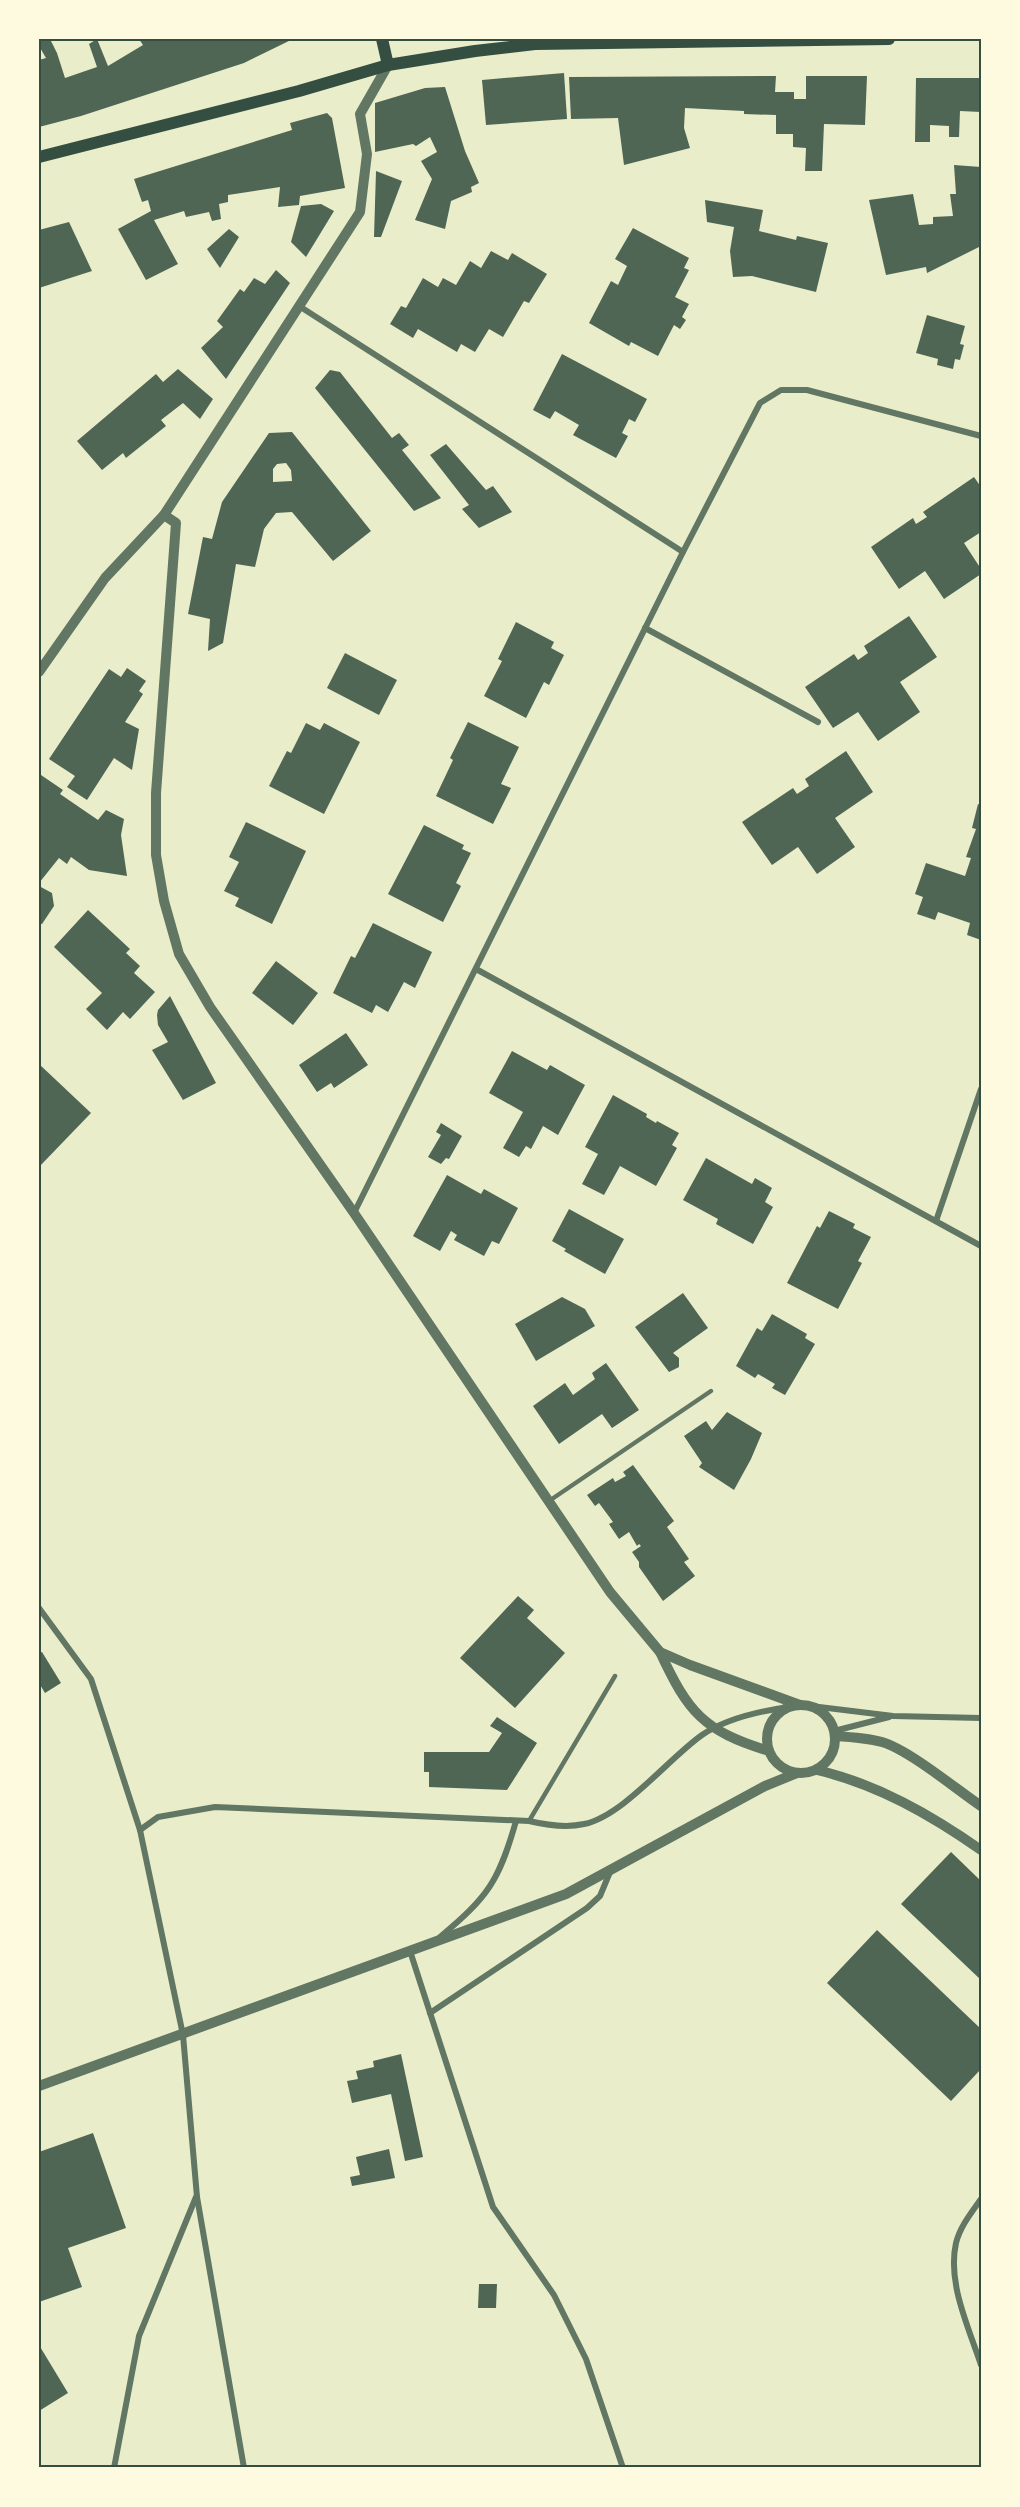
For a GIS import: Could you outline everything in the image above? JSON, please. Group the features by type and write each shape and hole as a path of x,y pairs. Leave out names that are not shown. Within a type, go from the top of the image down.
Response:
{"main road":[{"path":"382,39 388,65"},
{"path":"39,158 299,91 388,65 535,44 889,39"}],"street":[{"path":"39,672 105,578 164,514 360,212 367,154 360,114 388,65"},
{"path":"299,306 683,552"},
{"path":"354,1213 683,552 760,403 781,390 807,390 981,436"},
{"path":"164,514 176,523 156,793 156,855 164,901 179,954 210,1007 354,1213 610,1592 660,1652 677,1688 690,1707 699,1718 716,1729 769,1751"},
{"path":"645,628 818,722"},
{"path":"476,969 981,1246"},
{"path":"936,1221 981,1089"},
{"path":"39,1608 91,1678 140,1830 183,2035 197,2197 244,2468"},
{"path":"660,1652 800,1706 820,1710 829,1718 835,1733 831,1756 817,1770 807,1773 797,1773 781,1767 769,1751 767,1740 773,1720 800,1706"},
{"path":"140,1830 158,1817 215,1807 529,1821 547,1825 585,1824 616,1809 703,1735 741,1717 800,1706 893,1716 981,1718"},
{"path":"835,1733 893,1716"},
{"path":"835,1733 885,1743 981,1806"},
{"path":"817,1770 843,1776 896,1798 981,1850"},
{"path":"39,2086 566,1894 757,1790 797,1773"},
{"path":"432,1943 472,1911 493,1884 507,1855 516,1821"},
{"path":"430,2013 587,1908 600,1896 610,1872"},
{"path":"410,1951 493,2207 555,2295 586,2359 623,2468"},
{"path":"114,2468 139,2336 197,2197"},
{"path":"981,2199 966,2220 956,2242 953,2263 954,2279 981,2365"}],"lane":[{"path":"549,1501 711,1391"},
{"path":"529,1821 615,1676"}],"building":[{"path":"39,39 50,39 65,78 97,67 89,44 97,39 108,66 143,45 139,39 293,39 244,63 81,116 39,127 39,60 46,58 39,46"},
{"path":"564,73 567,119 486,125 482,80"},
{"path":"776,76 775,92 794,92 794,99 806,99 806,76 867,76 865,125 824,124 822,171 805,171 806,148 793,147 793,134 776,134 776,115 685,108 684,128 690,148 624,165 618,118 571,119 569,77"},
{"path":"916,78 981,78 981,112 960,111 959,137 949,137 949,126 930,125 930,142 915,142"},
{"path":"445,87 465,151 479,183 471,187 472,192 451,201 445,229 415,220 432,179 421,161 437,152 430,137 416,146 413,144 375,152 375,103 425,88"},
{"path":"327,113 332,118 345,188 300,196 299,205 278,207 280,187 228,195 228,202 219,204 221,219 212,221 209,212 186,217 184,211 154,220 178,264 146,280 118,229 151,211 148,200 142,202 134,179 292,130 290,123"},
{"path":"954,165 981,167 981,246 927,273 926,267 886,275 869,200 913,194 919,225 933,224 933,217 953,216 950,194 956,194"},
{"path":"376,171 402,181 381,237 374,237"},
{"path":"705,200 763,210 759,231 796,240 797,236 828,243 816,292 752,276 733,277 730,251 734,227 707,222"},
{"path":"321,204 334,211 306,257 291,242 301,206"},
{"path":"69,222 92,271 39,288 39,230"},
{"path":"633,228 689,258 684,268 689,270 675,297 689,304 682,317 686,320 680,329 674,325 658,356 631,342 629,346 589,323 611,281 618,285 627,266 615,259"},
{"path":"229,229 239,237 220,268 207,249"},
{"path":"491,251 508,260 512,253 547,274 529,303 524,301 503,337 489,329 475,352 461,344 457,352 418,329 413,338 390,324 401,306 406,308 423,278 438,287 443,278 456,285 470,261 481,268"},
{"path":"276,270 290,283 226,379 201,348 223,327 217,321 240,289 244,292 254,278 265,284"},
{"path":"927,315 965,326 960,344 964,345 960,360 955,359 953,369 937,365 938,359 916,353"},
{"path":"562,354 647,399 635,422 629,419 622,433 628,436 616,458 573,435 579,425 555,411 550,419 533,410"},
{"path":"178,369 213,399 200,419 183,403 161,420 166,426 126,458 123,453 102,470 77,441 156,374 163,382"},
{"path":"330,370 340,372 392,438 399,433 409,445 402,450 441,498 414,511 315,388"},
{"path":"292,432 371,531 333,561 292,512 276,513 264,529 255,567 236,564 223,643 208,651 210,619 188,614 203,537 212,539 222,502 269,433","holes":["286,463 291,470 292,481 273,482 273,469 277,464"]},
{"path":"446,444 486,490 493,486 512,512 479,528 462,509 469,505 430,455"},
{"path":"974,477 981,487 981,532 964,543 981,569 981,574 944,599 925,571 899,589 871,547 913,518 916,524 927,517 923,512"},
{"path":"909,616 937,657 900,682 920,712 878,741 858,712 833,728 805,687 854,654 858,660 868,653 864,646"},
{"path":"516,622 554,642 551,648 564,655 549,685 544,682 526,718 484,696 502,661 498,659"},
{"path":"345,653 397,680 379,715 327,688"},
{"path":"127,668 146,681 139,691 143,694 125,722 139,729 132,770 114,758 87,800 67,787 75,776 49,759 109,669 121,677"},
{"path":"468,722 519,747 501,784 511,788 493,824 436,796 453,760 450,758"},
{"path":"306,723 320,730 324,723 360,742 324,814 269,786 287,751 291,753"},
{"path":"846,751 873,792 835,818 855,847 817,874 798,847 772,865 742,822 793,788 797,794 809,786 805,779"},
{"path":"41,775 63,790 60,794 98,820 106,810 124,819 121,835 127,876 89,870 71,857 67,864 59,858 39,883"},
{"path":"978,804 981,805 981,940 967,935 970,923 938,912 935,920 917,914 923,897 915,894 926,863 965,876 971,858 966,857 976,829 972,828"},
{"path":"246,822 306,851 272,924 235,906 239,898 224,891 239,862 229,857"},
{"path":"424,825 464,845 462,849 471,853 456,883 461,886 443,922 388,894"},
{"path":"39,886 52,893 54,906 42,924 39,924"},
{"path":"88,910 130,949 126,953 140,966 134,973 155,992 130,1019 123,1012 107,1030 86,1009 102,993 54,947"},
{"path":"373,923 432,952 415,988 404,982 388,1012 376,1005 372,1013 333,993 351,956 355,958"},
{"path":"276,961 318,993 293,1025 252,993"},
{"path":"170,996 216,1083 183,1100 152,1050 168,1042 158,1025 157,1015 158,1010"},
{"path":"346,1033 368,1065 334,1088 331,1083 317,1092 299,1065"},
{"path":"512,1051 547,1070 550,1065 585,1085 558,1135 543,1126 531,1149 526,1146 519,1157 503,1148 523,1112 489,1093"},
{"path":"39,1064 91,1113 39,1167"},
{"path":"613,1095 647,1114 646,1117 656,1123 657,1121 679,1133 672,1145 677,1148 656,1186 620,1166 604,1195 582,1184 598,1154 585,1147"},
{"path":"441,1123 462,1136 449,1159 446,1158 441,1164 428,1157 441,1135 436,1132"},
{"path":"706,1158 752,1184 755,1178 772,1188 765,1202 773,1207 753,1244 716,1224 718,1219 683,1200"},
{"path":"447,1175 481,1194 484,1189 518,1208 499,1244 492,1241 484,1256 454,1240 457,1235 451,1231 440,1251 413,1236"},
{"path":"569,1209 624,1239 605,1274 564,1251 566,1249 552,1241"},
{"path":"829,1211 855,1224 853,1228 871,1237 858,1261 862,1263 838,1309 787,1283 817,1226 820,1228"},
{"path":"683,1293 708,1328 673,1353 679,1358 679,1367 669,1372 635,1327"},
{"path":"562,1297 585,1309 595,1326 536,1361 515,1324"},
{"path":"772,1314 807,1334 805,1338 815,1344 785,1395 772,1388 775,1384 758,1374 755,1378 736,1366 757,1328 762,1331"},
{"path":"606,1363 639,1410 612,1428 602,1414 559,1444 533,1406 565,1383 573,1395 595,1379 592,1373"},
{"path":"727,1412 762,1433 734,1490 699,1467 702,1463 684,1436 706,1421 712,1430"},
{"path":"633,1465 674,1521 667,1527 689,1559 684,1562 695,1576 663,1601 639,1567 639,1562 632,1552 641,1546 639,1544 637,1546 629,1532 619,1539 609,1524 613,1522 599,1503 595,1506 587,1495 613,1478 615,1482 626,1476 623,1472"},
{"path":"518,1596 534,1610 527,1618 565,1653 515,1708 460,1658"},
{"path":"42,1652 61,1683 45,1693 39,1683 39,1653"},
{"path":"497,1717 537,1743 507,1790 429,1787 429,1772 424,1772 424,1752 489,1752 502,1733 490,1726"},
{"path":"951,1852 981,1881 981,1980 901,1904"},
{"path":"877,1930 981,2029 981,2069 951,2101 827,1983"},
{"path":"401,2054 423,2157 405,2161 391,2094 352,2103 347,2081 358,2079 356,2071 374,2067 373,2061"},
{"path":"93,2133 126,2228 68,2248 82,2287 39,2302 39,2152"},
{"path":"389,2149 395,2178 352,2186 350,2177 360,2175 356,2157"},
{"path":"479,2284 497,2284 496,2308 478,2308"},
{"path":"39,2345 68,2393 39,2411"}]}
